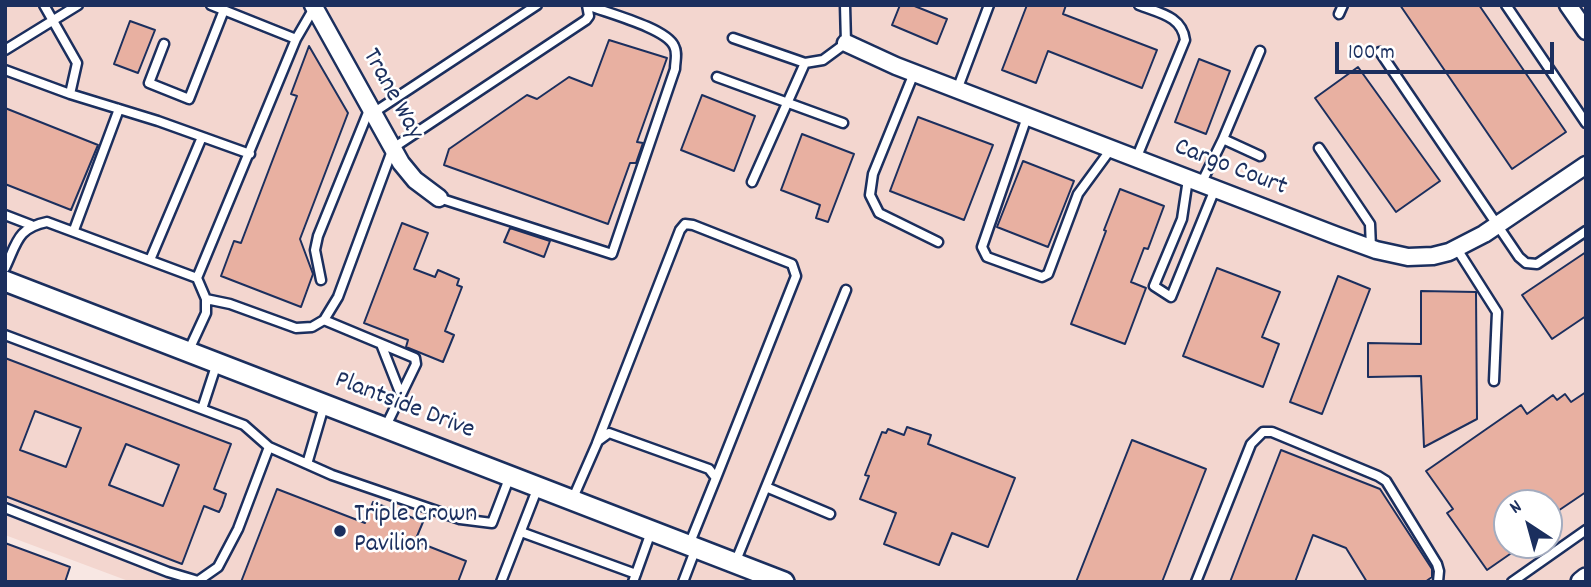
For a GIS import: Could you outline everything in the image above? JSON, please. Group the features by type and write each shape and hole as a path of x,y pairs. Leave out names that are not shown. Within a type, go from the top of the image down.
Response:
{"street":[{"path":"1568,5 1586,31"},
{"name":"Trane Way","path":"313,6 393,148 415,180 439,198"},
{"name":"Cargo Court","path":"846,43 957,90 1388,254 1433,256 1457,249 1496,226 1586,164"},
{"name":"Plantside Drive","path":"5,281 784,582"},
{"path":"1581,582 1586,578"}],"lane":[{"path":"44,5 77,63 70,94"},
{"path":"5,50 78,5"},
{"path":"211,5 296,39"},
{"path":"321,280 315,250 318,236 372,110 537,5"},
{"path":"206,299 230,304 296,328 313,327 324,320 338,297 393,148 586,20 589,16 587,5"},
{"path":"439,198 612,254 675,69 676,53 674,44 663,34 587,5"},
{"path":"733,38 805,63 823,60 846,43 845,5"},
{"path":"957,90 989,5"},
{"path":"1136,159 1185,40 1184,29 1178,21 1139,5"},
{"path":"1506,5 1586,123"},
{"path":"188,352 206,313 206,299 197,278 296,39 313,6"},
{"path":"164,44 149,83 189,99 224,10"},
{"path":"1201,184 1171,297 1154,286 1182,219 1223,139 1260,51"},
{"path":"1380,52 1518,257 1526,263 1536,264 1586,231"},
{"path":"752,182 805,63"},
{"path":"5,70 250,153"},
{"path":"914,73 873,174 870,195 879,213 938,242"},
{"path":"716,77 843,123"},
{"path":"74,230 119,109"},
{"path":"1027,117 982,247 987,257 1042,277 1048,274 1078,194 1111,149"},
{"path":"150,261 202,137"},
{"path":"1223,139 1260,156"},
{"path":"1319,148 1370,225 1371,248"},
{"path":"5,215 31,225"},
{"path":"5,268 21,234 31,225 47,222 197,278"},
{"path":"572,500 680,230 685,225 694,225 792,264 796,276 716,478 683,582"},
{"path":"1457,249 1497,312 1494,381"},
{"path":"735,563 846,290"},
{"path":"324,320 415,358 416,364 385,428"},
{"path":"5,335 244,425 268,447 307,464 460,519 492,523 510,476"},
{"path":"381,344 401,396"},
{"path":"202,409 217,363"},
{"path":"307,464 325,404"},
{"path":"1196,582 1251,444 1263,432 1272,432 1378,475 1386,481 1437,564 1438,582"},
{"path":"597,443 603,435 609,433 709,470 716,478"},
{"path":"5,508 168,572 198,581 218,567 238,529 268,447"},
{"path":"501,582 538,487"},
{"path":"765,487 830,514"},
{"path":"1512,582 1586,530"},
{"path":"521,531 635,578 652,531"}],"shaded area":[{"path":"5,5 1586,5 1586,582 131,582 5,535"}],"building":[{"path":"900,5 912,5 947,19 937,44 892,25"},
{"path":"1027,5 1066,5 1063,14 1157,50 1142,88 1048,51 1036,83 1002,70"},
{"path":"1400,5 1479,5 1566,132 1512,169"},
{"path":"130,21 155,30 138,73 114,64"},
{"path":"609,40 667,58 637,142 643,143 636,163 630,163 608,224 444,165 449,149 527,95 537,99 569,77 592,86"},
{"path":"309,46 348,113 300,239 313,274 301,307 221,276 234,241 241,243 297,96 291,94"},
{"path":"1199,59 1230,71 1206,134 1175,122"},
{"path":"1358,67 1440,181 1396,212 1315,98"},
{"path":"702,95 755,116 734,171 681,150"},
{"path":"5,108 98,145 71,210 5,184"},
{"path":"918,117 993,145 964,220 890,191"},
{"path":"802,134 854,154 828,222 816,218 820,205 781,190"},
{"path":"1023,161 1074,181 1048,247 997,227"},
{"path":"1120,189 1164,206 1148,249 1144,248 1131,282 1146,288 1125,344 1071,324"},
{"path":"402,223 428,233 414,269 435,277 438,270 459,279 457,285 462,287 445,331 454,335 443,362 406,347 408,340 364,323"},
{"path":"510,228 550,241 544,257 504,242"},
{"path":"1586,252 1586,316 1552,339 1522,295"},
{"path":"1217,268 1280,292 1262,337 1279,344 1263,387 1183,356"},
{"path":"1338,276 1370,289 1322,414 1290,402"},
{"path":"1421,291 1476,292 1477,419 1424,447 1421,376 1368,377 1368,343 1421,344"},
{"path":"5,358 231,444 214,489 226,494 222,506 219,512 204,506 182,564 5,496","holes":["35,411 81,428 66,467 20,450","126,444 179,465 163,506 109,485"]},
{"path":"1586,392 1586,492 1563,508 1563,489 1493,489 1493,559 1503,559 1487,570 1447,513 1453,509 1426,471 1521,405 1527,414 1553,395 1557,400 1565,394 1571,402"},
{"path":"907,427 931,435 928,444 1015,478 988,547 952,533 939,565 884,544 896,513 860,499 869,476 865,475 882,432 886,433 888,429 904,435"},
{"path":"1132,440 1206,469 1162,582 1076,582"},
{"path":"1281,450 1380,489 1432,569 1432,577 1425,582 1367,582 1346,548 1313,535 1295,582 1230,582"},
{"name":"Triple Crown Pavilion","path":"277,489 365,523 373,502 423,522 415,541 466,561 458,582 241,582"},
{"path":"5,543 70,567 65,582 5,582"}],"place":[{"name":"Triple Crown Pavilion","path":"340,531"}]}
